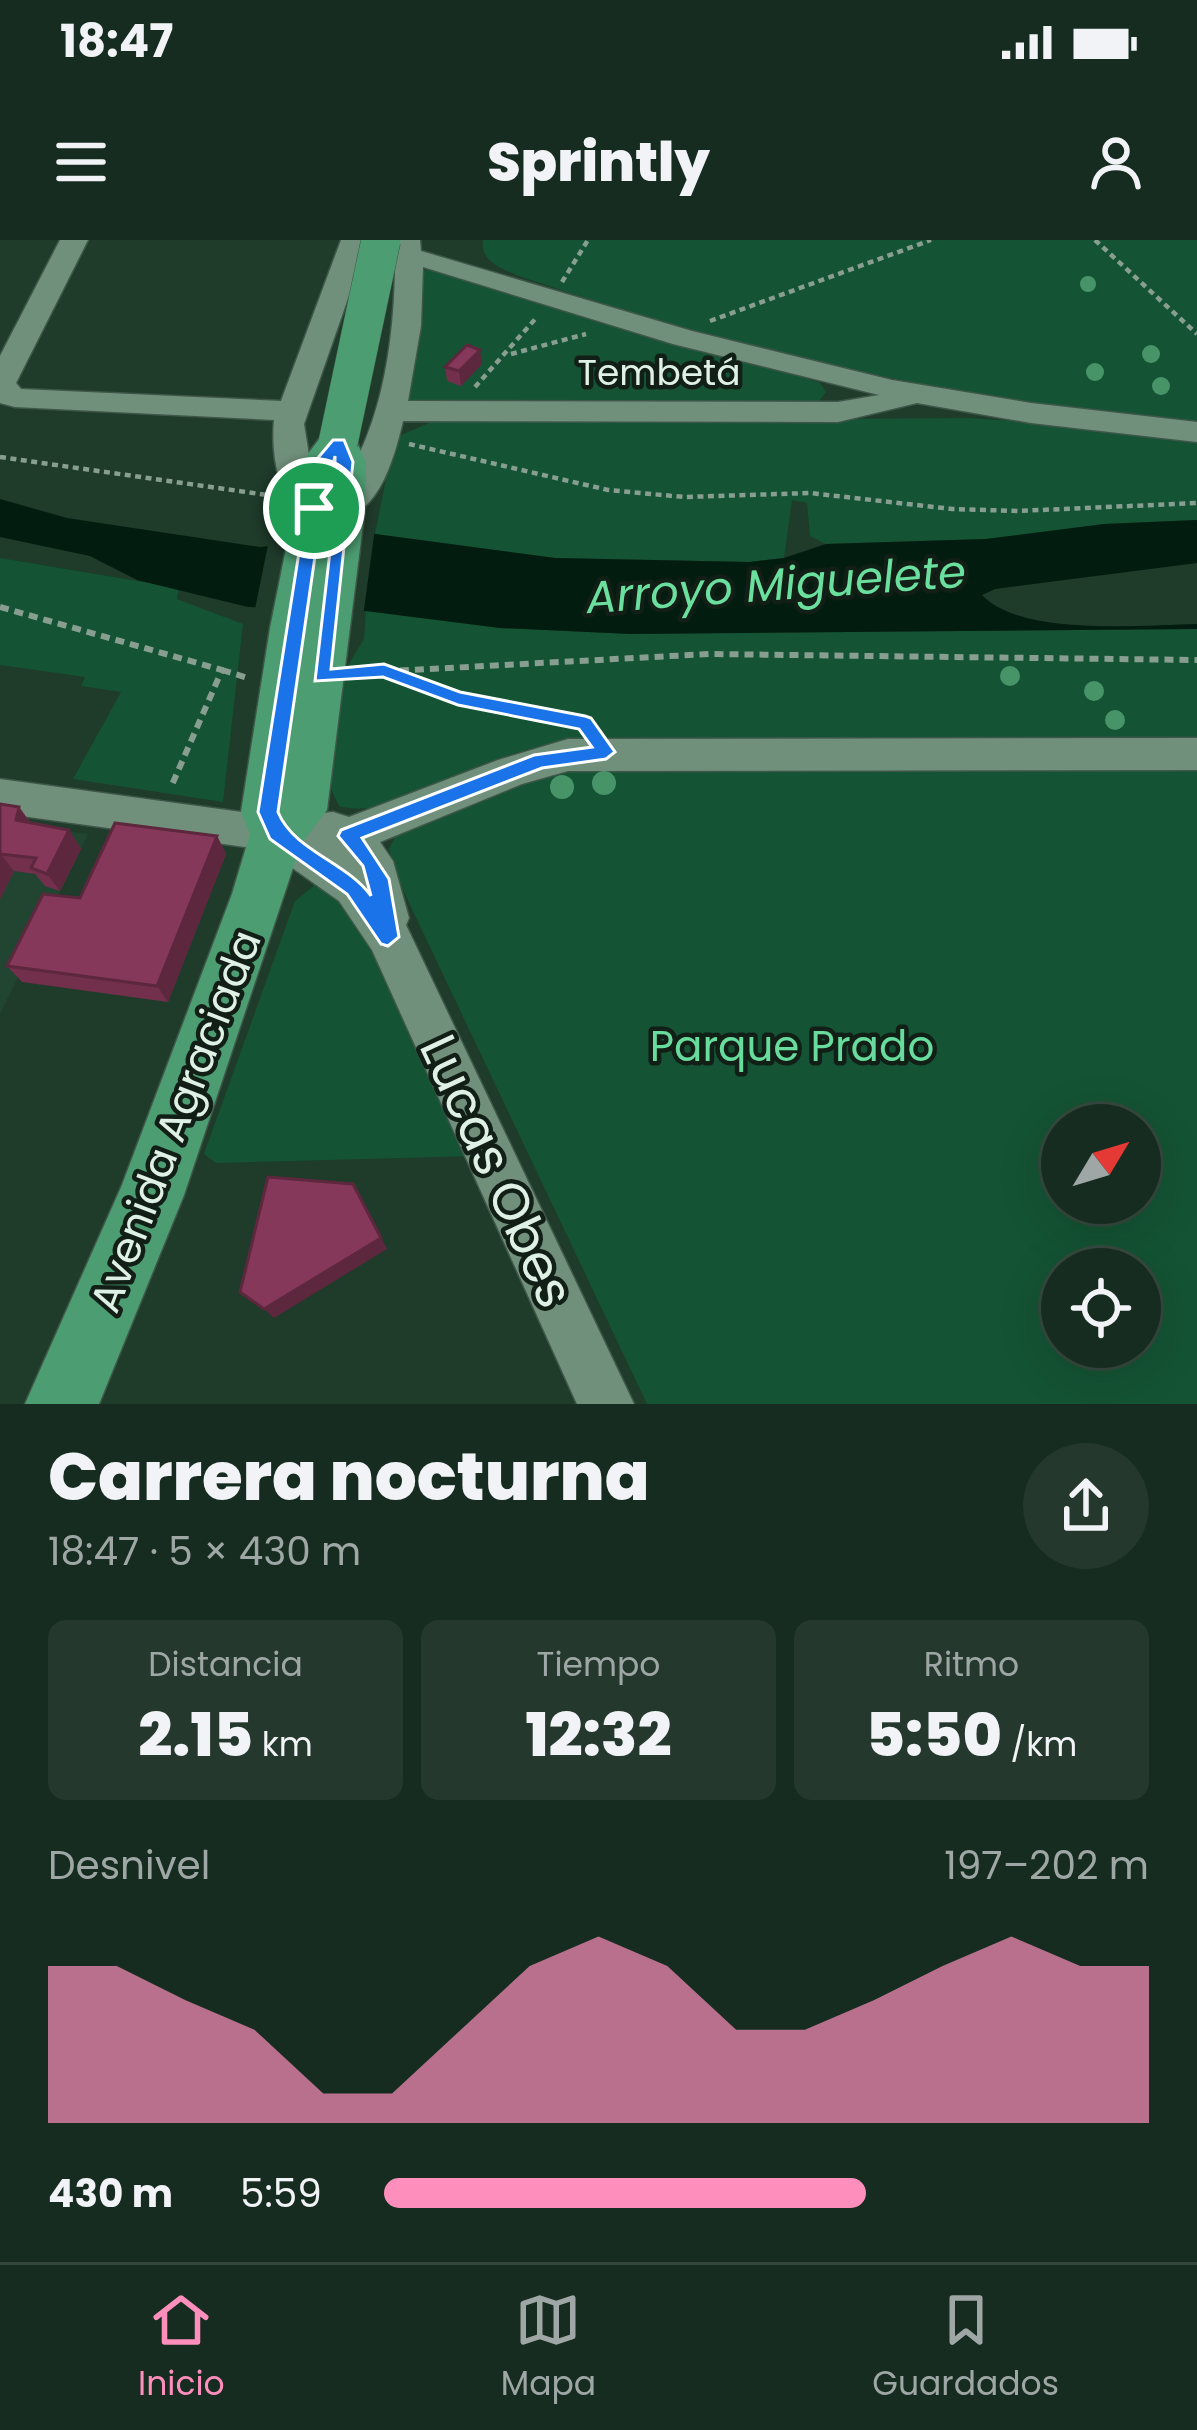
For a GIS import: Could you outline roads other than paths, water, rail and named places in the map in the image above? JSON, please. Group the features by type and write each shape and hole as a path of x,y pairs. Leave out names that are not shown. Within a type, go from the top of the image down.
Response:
{"main road":[{"name":"Avenida Agraciada","path":"62,1404 152,1195 277,834 300,810 315,644 320,504 345,462 338,443 389,250"}],"street":[{"path":"74,240 1,383 5,393 16,398 291,411"},
{"path":"389,250 458,241 508,283"},
{"path":"389,250 632,324 928,396 1197,432"},
{"name":"Avenida Agraciada","path":"389,250 386,425 367,480 320,504 288,424 291,411 389,250"},
{"name":"Tembetá","path":"386,425 461,411 838,412 928,396"},
{"path":"0,796 277,834 319,829 348,836 541,760 606,752 1197,754"},
{"name":"Lucas Obes","path":"277,834 354,888 388,937 605,1404"},
{"name":"Lucas Obes","path":"348,836 379,879 388,937"}],"water":[{"name":"Arroyo Miguelete","path":"0,499 67,518 260,547 375,534 555,558 749,562 784,558 826,544 986,539 1104,524 1197,520 1197,563 995,589 982,595 1000,608 1053,623 1197,624 1197,629 631,634 500,628 366,611 248,607 137,580 90,556 0,537"}],"park label":[{"name":"Parque Prado","path":"792,1046"}]}
